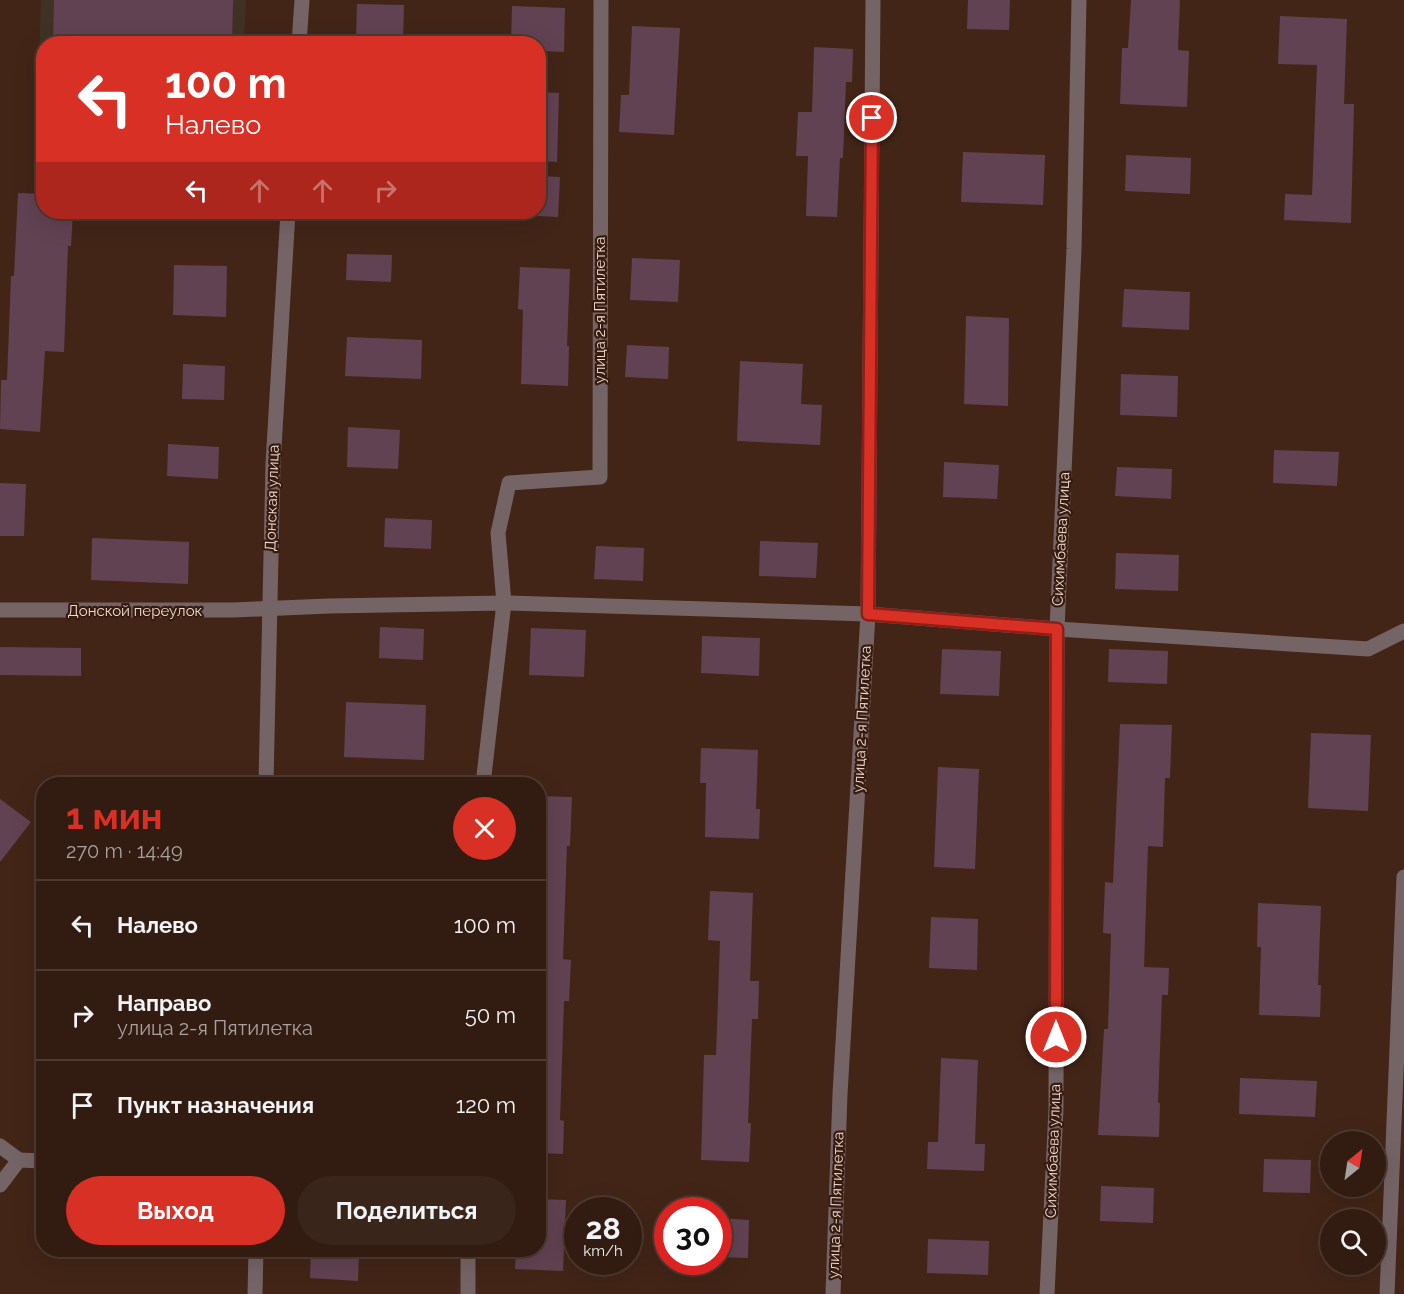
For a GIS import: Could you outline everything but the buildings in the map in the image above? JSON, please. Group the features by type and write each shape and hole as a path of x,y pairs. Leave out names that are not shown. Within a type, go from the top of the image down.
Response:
{"street":[{"path":"300,36 302,0"},
{"name":"улица 2-я Пятилетка","path":"484,777 504,603 498,533 509,483 600,477 601,0"},
{"name":"улица 2-я Пятилетка","path":"833,1294 840,1094 868,614 873,0"},
{"name":"Сихимбаева улица","path":"1047,1294 1056,1109 1057,629 1074,249 1079,0"},
{"name":"Донская улица","path":"266,777 273,464 288,219"},
{"name":"Донской переулок","path":"0,610 139,611 504,603 868,614 1368,649 1404,631"},
{"path":"1387,1294 1404,877"},
{"path":"0,1146 19,1160 36,1161"},
{"path":"0,1185 19,1160"},
{"path":"255,1294 256,1257"},
{"path":"468,1257 468,1294"}],"shaded area":[{"path":"41,0 246,0 244,36 40,36"}],"route":[{"path":"872,118 868,614 1057,629 1056,1037"}]}
